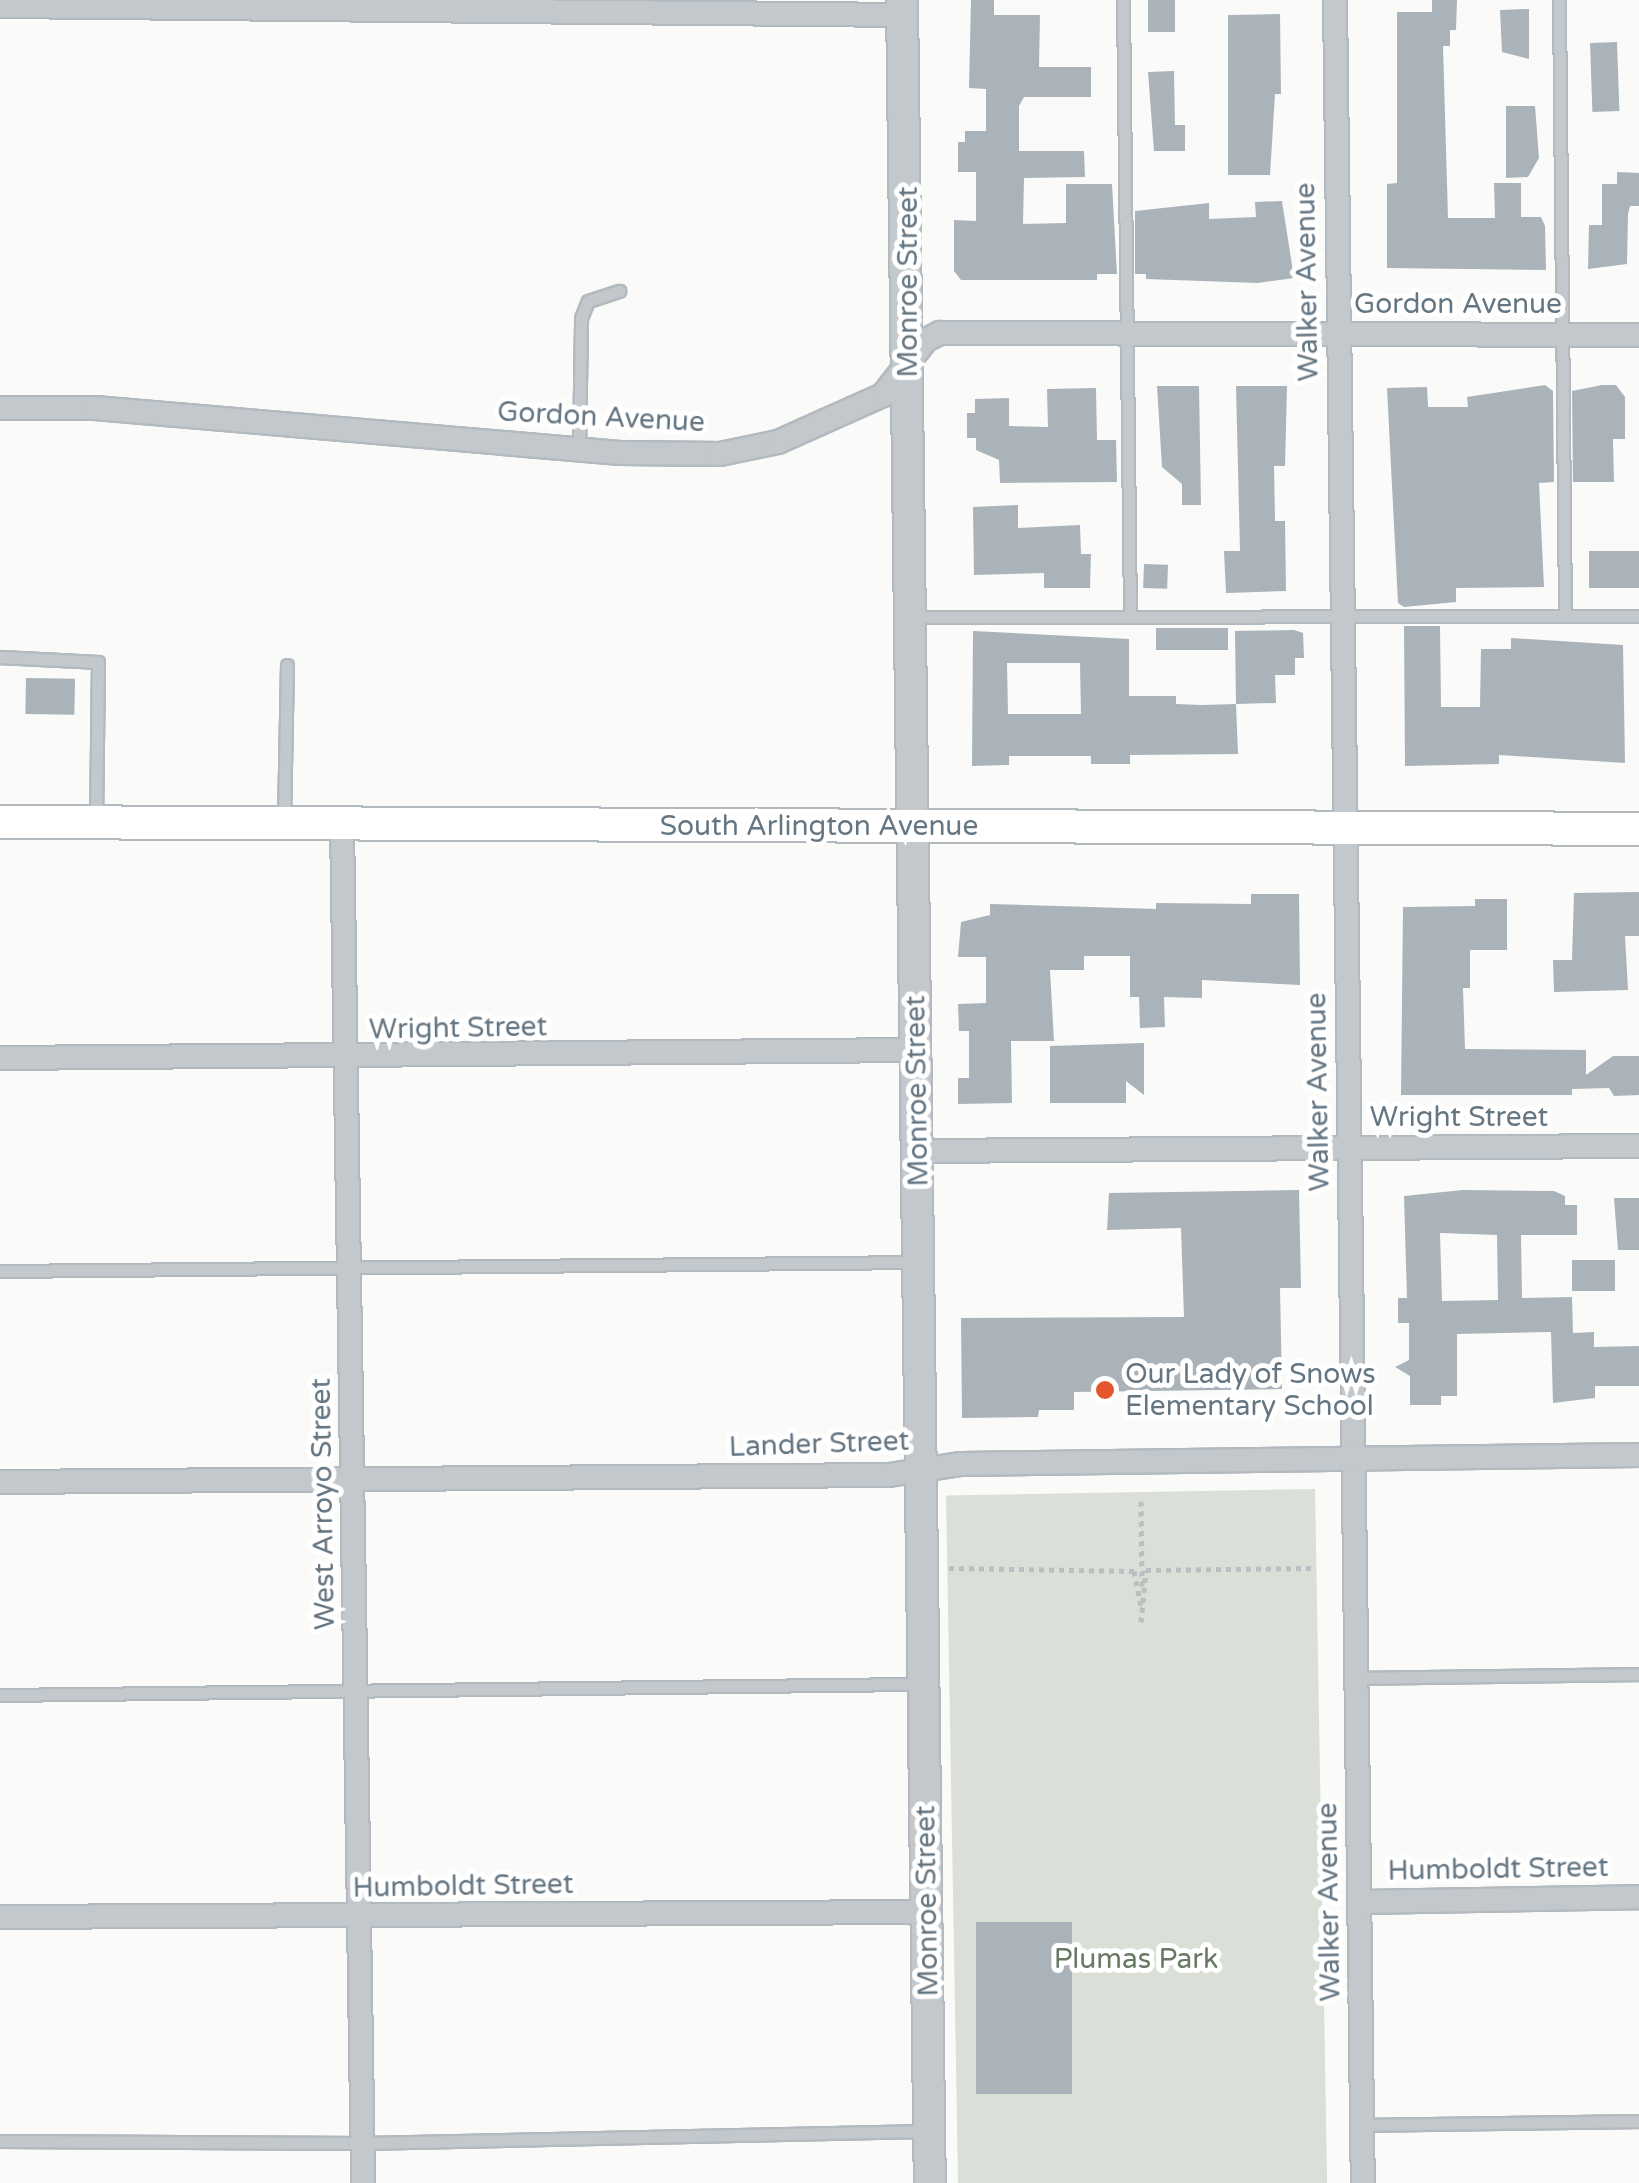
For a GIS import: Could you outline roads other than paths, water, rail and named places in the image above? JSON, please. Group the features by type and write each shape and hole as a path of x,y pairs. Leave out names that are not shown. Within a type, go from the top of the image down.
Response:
{"main road":[{"name":"South Arlington Avenue","path":"0,822 1639,829"}],"street":[{"name":"Walker Avenue","path":"1335,0 1363,2183"},
{"path":"0,6 902,8"},
{"name":"Monroe Street","path":"902,8 930,2183"},
{"name":"Gordon Avenue","path":"0,408 148,412 579,450 690,455 764,446 883,395 908,369 926,340 940,332 1639,335"},
{"name":"West Arroyo Street","path":"342,824 363,2183"},
{"name":"Wright Street","path":"0,1058 346,1060 917,1050"},
{"name":"Wright Street","path":"918,1151 1639,1146"},
{"name":"Lander Street","path":"0,1482 353,1482 1639,1454"},
{"name":"Humboldt Street","path":"1358,1902 1639,1897"},
{"name":"Humboldt Street","path":"0,1917 927,1912"}],"lane":[{"path":"1123,0 1130,617"},
{"path":"1559,0 1566,616"},
{"path":"579,450 580,318 588,301 619,291"},
{"path":"911,618 1639,616"},
{"path":"0,657 98,662 96,822"},
{"path":"284,824 287,664"},
{"path":"0,1271 920,1262"},
{"path":"1356,1678 1639,1674"},
{"path":"0,1695 355,1694 924,1684"},
{"path":"1362,2125 1639,2121"},
{"path":"0,2142 362,2143 930,2130"}],"place":[{"name":"Our Lady of Snows Elementary School","path":"1105,1390"}],"park label":[{"name":"Plumas Park","path":"1136,1959"}]}
